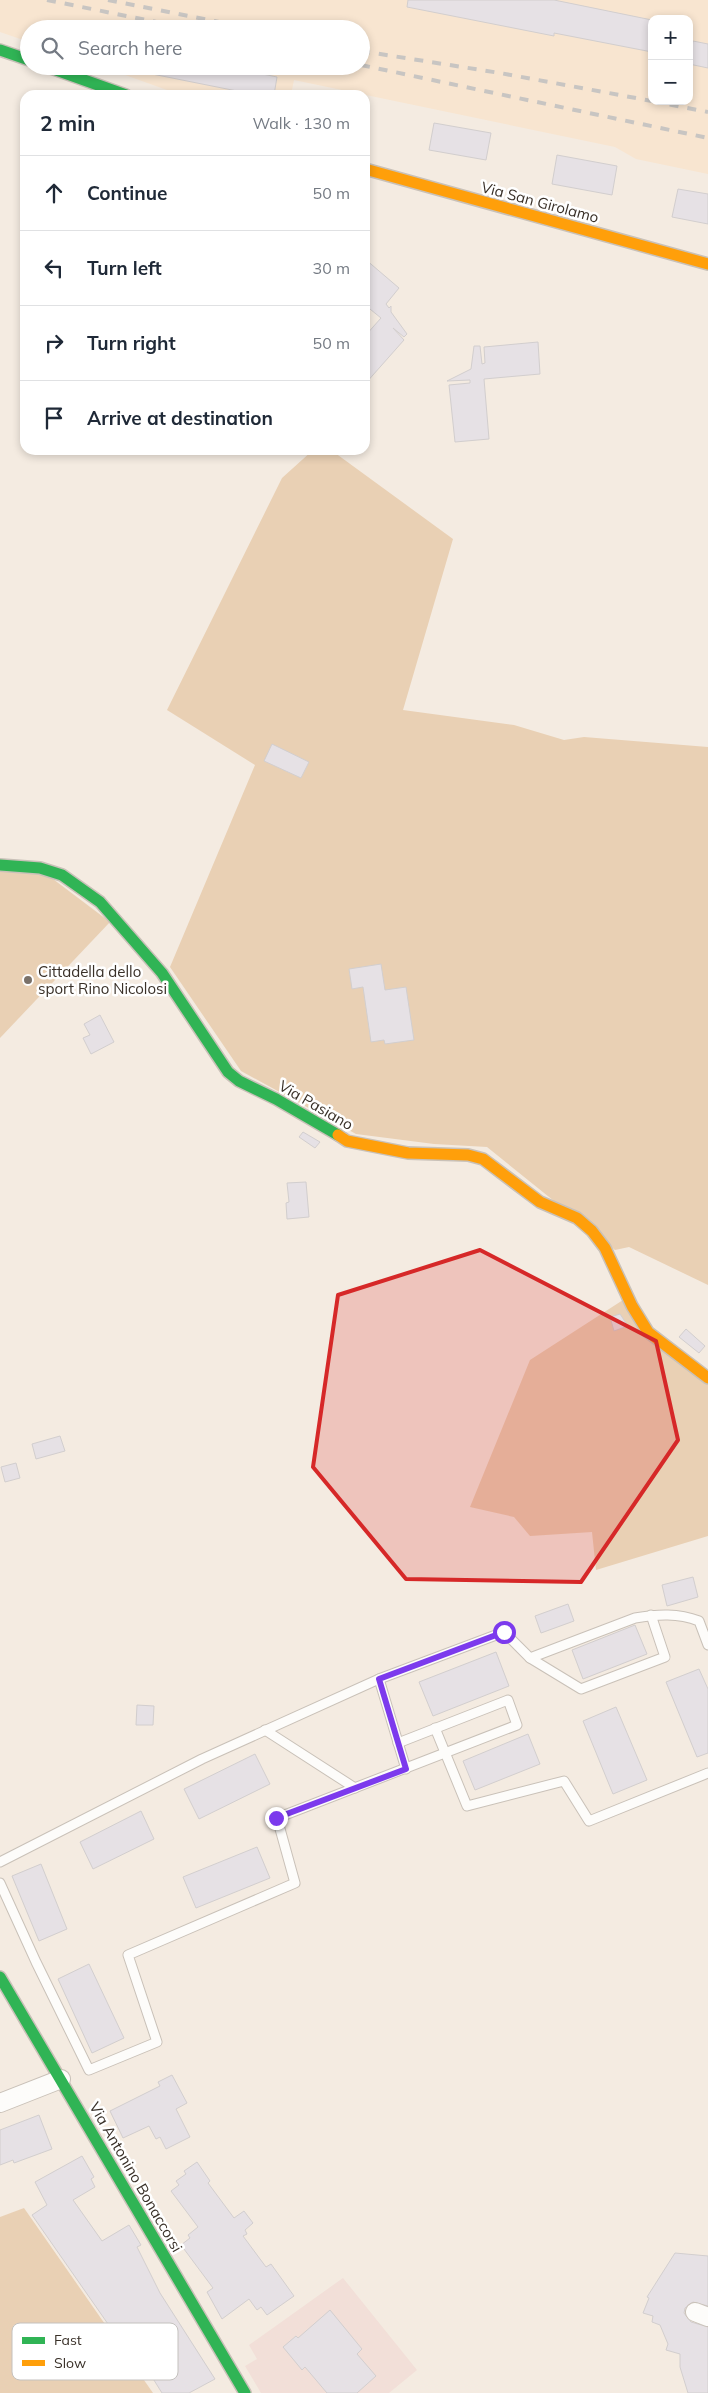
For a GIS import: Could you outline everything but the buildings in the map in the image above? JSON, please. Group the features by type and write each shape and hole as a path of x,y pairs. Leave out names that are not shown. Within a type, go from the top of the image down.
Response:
{"street":[{"path":"0,50 20,57"},
{"path":"70,75 112,90"},
{"name":"Via San Girolamo","path":"370,170 708,264"},
{"name":"Via Pasiano","path":"0,865 40,868 62,875 100,902 162,973 228,1072 239,1081 276,1099 347,1141 408,1153 468,1155 483,1159 540,1202 577,1218 592,1230 605,1248 632,1306 648,1332 708,1378"},
{"name":"Via Antonino Bonaccorsi","path":"0,1977 245,2393"},
{"path":"0,2103 60,2079"}],"lane":[{"path":"530,1658 635,1618 650,1615 683,1615 699,1621 708,1645"},
{"path":"0,1862 202,1759 265,1730 379,1679 504,1632 530,1658 581,1689 665,1657 650,1615"},
{"path":"379,1679 406,1769"},
{"path":"0,1883 89,2070 157,2042 128,1955 295,1883 276,1818 517,1725 508,1700 398,1743"},
{"path":"435,1728 467,1806 564,1781 589,1821 708,1773"},
{"path":"265,1730 355,1788"}],"highlighted area":[{"path":"480,1250 656,1341 678,1440 581,1582 406,1579 313,1467 338,1295"}],"shaded area":[{"path":"0,0 708,0 708,174 636,159 615,147 370,96 370,90 342,90 294,80 292,90 167,90 125,75 370,75 370,20 20,20 20,39 0,32"},
{"path":"307,455 338,455 453,539 403,710 514,725 564,740 584,737 708,747 708,1285 629,1247 615,1250 487,1147 434,1144 356,1134 241,1071 170,967 255,765 167,710 282,478"},
{"name":"Cittadella dello sport Rino Nicolosi","path":"0,870 45,873 110,922 0,1038"},
{"path":"623,1300 708,1385 708,1536 596,1570 592,1532 530,1536 514,1517 470,1507 530,1360"},
{"path":"24,2208 104,2323 12,2323 12,2380 144,2380 153,2393 0,2393 0,2217"},
{"path":"343,2278 417,2370 389,2393 261,2393 245,2366 257,2359 249,2345"}],"railway":[{"path":"47,0 146,20"},
{"path":"108,0 209,20"},
{"path":"370,52 500,73 648,100"},
{"path":"370,67 708,138"},
{"path":"672,105 708,112"}],"traffic: fast":[{"path":"0,50 20,57"},
{"path":"70,75 112,90"},
{"path":"0,865 40,868 62,875 100,902 162,973 228,1072 239,1081 276,1099 338,1135"},
{"path":"0,1977 245,2393"}],"traffic: slow":[{"path":"370,170 708,264"},
{"path":"338,1135 347,1141 408,1153 468,1155 483,1159 540,1202 577,1218 592,1231 605,1248 632,1306 648,1332 708,1378"}],"place":[{"name":"Cittadella dello sport Rino Nicolosi","path":"28,980"}],"route":[{"path":"276,1818 406,1769 379,1679 504,1632"}]}
